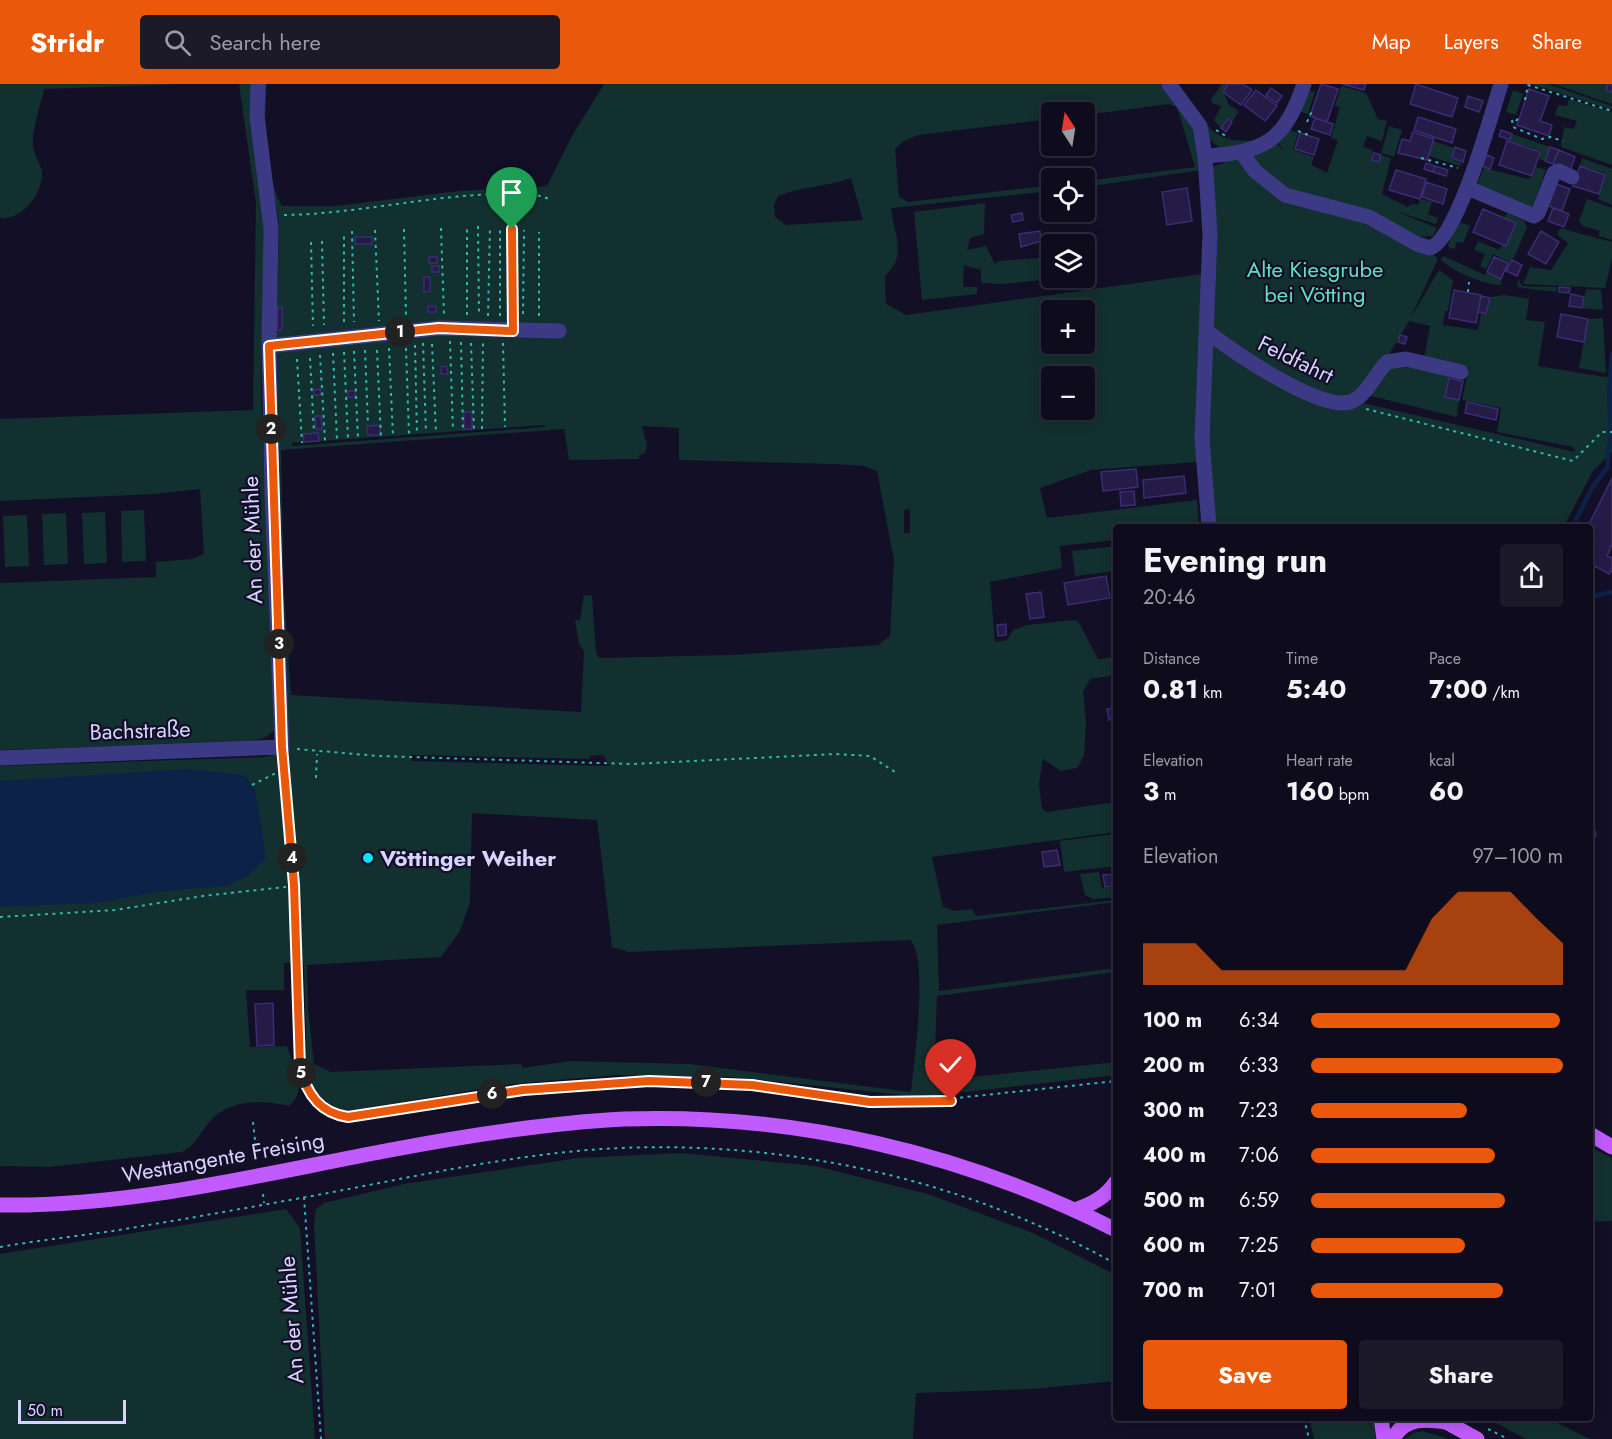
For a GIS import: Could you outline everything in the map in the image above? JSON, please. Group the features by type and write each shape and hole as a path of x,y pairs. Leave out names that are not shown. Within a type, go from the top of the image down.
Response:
{"main road":[{"name":"Westtangente Freising","path":"0,1205 50,1204 154,1193 498,1132 613,1120 677,1119 749,1123 863,1139 960,1165 1075,1210 1113,1229"},
{"path":"1593,1136 1612,1146"},
{"path":"1075,1210 1091,1205 1113,1186"},
{"path":"1381,1421 1384,1439"},
{"path":"1393,1439 1399,1429 1410,1422 1418,1421"},
{"path":"1445,1421 1477,1439"}],"street":[{"name":"An der Mühle","path":"258,84 257,116 270,215 269,346 282,747"},
{"path":"1169,84 1200,126 1205,156 1210,234 1208,332 1202,439 1209,524"},
{"path":"1205,156 1240,146 1263,144 1283,129 1293,113 1304,84"},
{"path":"1240,146 1255,171 1285,195 1369,217 1426,248 1439,244 1447,233 1467,188 1467,161 1502,84"},
{"path":"1467,188 1534,216 1538,213 1554,173 1559,171 1572,177"},
{"path":"269,346 342,338 462,330 559,331"},
{"name":"Feldfahrt","path":"1208,332 1266,373 1326,400 1341,403 1351,402 1360,396 1387,362 1406,359 1461,372"},
{"name":"Bachstraße","path":"0,758 282,747"}],"path":[{"path":"1525,100 1528,85 1612,111"},
{"path":"1307,122 1312,111"},
{"path":"1194,116 1205,119 1221,134 1240,146"},
{"path":"1520,116 1514,121 1513,128 1542,139 1550,137 1563,141"},
{"path":"1421,158 1467,161"},
{"path":"270,215 304,215 478,195 539,194 551,200"},
{"path":"463,431 462,330 478,226"},
{"path":"436,432 490,226"},
{"path":"453,431 462,330 467,227"},
{"path":"426,433 500,227"},
{"path":"441,228 482,429"},
{"path":"404,229 462,330 505,427"},
{"path":"409,435 512,229"},
{"path":"314,433 375,230"},
{"path":"417,434 462,330 524,230"},
{"path":"324,441 342,338 352,231"},
{"path":"337,440 344,232"},
{"path":"539,232 539,331"},
{"path":"322,241 342,338 358,438"},
{"path":"311,242 368,424"},
{"path":"1468,292 1469,282"},
{"path":"462,330 474,430"},
{"path":"342,338 393,436"},
{"path":"342,338 381,437"},
{"path":"342,338 348,439"},
{"path":"302,442 342,338"},
{"path":"1364,409 1574,461 1602,432 1612,432"},
{"path":"895,772 870,756 836,754 632,764 317,753 282,747 286,768 294,885 300,1066 309,1094 316,1102 337,1115 348,1117 512,1091 618,1082 752,1085 870,1102 910,1103 1113,1081"},
{"path":"316,778 317,753"},
{"path":"252,785 286,768"},
{"path":"0,917 115,910 294,885"},
{"path":"253,1122 255,1140"},
{"path":"0,1247 184,1220 479,1164 601,1149 723,1148 834,1162 944,1190 1055,1232 1113,1261"},
{"path":"263,1194 265,1204"},
{"name":"An der Mühle","path":"304,1197 321,1439"},
{"path":"1305,1421 1309,1439"}],"green space":[{"path":"0,84 185,84 44,89 33,138 34,151 42,171 39,188 30,204 23,210 8,218 0,218"},
{"path":"239,84 251,84 264,220 261,389 275,730 266,737 249,742 0,750 0,583 156,577 156,562 192,559 204,554 200,489 155,494 0,501 0,419 253,410 256,203"},
{"path":"264,84 267,84 265,130 268,157 263,131"},
{"path":"604,84 1163,84 1192,121 1201,170 1095,186 1095,180 1195,167 1177,107 1169,104 1095,114 1095,102 1041,102 1041,120 918,135 904,141 895,149 899,197 908,202 1041,186 1041,192 891,208 898,252 892,268 885,276 886,304 906,315 1202,274 1196,462 1091,470 1040,488 1047,518 1197,500 1199,524 1113,524 1113,540 1060,546 1062,568 990,582 995,642 1007,640 1013,630 1028,625 1072,620 1078,621 1098,659 1113,657 1113,675 1090,679 1083,692 1086,720 1084,756 1077,768 1061,771 1043,759 1039,784 1042,809 1047,812 1113,802 1113,832 932,857 943,907 955,911 972,909 976,916 1113,900 1113,902 937,925 939,991 1113,968 1113,972 937,996 934,1081 1113,1062 1113,1075 921,1097 735,1077 616,1075 511,1084 352,1110 339,1109 328,1103 311,1087 307,1077 304,963 284,963 284,990 246,990 250,1047 287,1046 296,1069 298,1092 289,1106 259,1102 230,1107 213,1118 195,1141 182,1152 49,1167 0,1166 0,766 266,757 279,753 280,562 276,348 279,223 270,173 282,206 336,206 459,191 547,186 572,136","holes":["851,178 863,220 786,225 775,217 774,205 778,196","544,425 546,427 292,446 292,443","642,426 679,428 679,460 835,464 864,466 877,471 894,560 890,636 878,645 732,655 599,658 596,652 592,596 584,595 580,620 575,620 579,644 584,651 581,712 291,695 284,594 281,450 564,429 569,460 641,459 638,456 645,453 647,445","910,509 910,533 904,533 904,510","411,755 590,759 590,756 603,755 610,766 412,761","472,813 597,820 612,947 629,952 910,940 916,950 919,967 919,1011 911,1092 689,1064 570,1061 523,1068 521,1064 331,1072 314,1064 308,1008 307,965 441,957 460,931 470,902"]},
{"path":"1222,84 1228,84 1223,92 1229,105 1239,111 1232,122 1228,119 1221,128 1214,120 1221,106 1212,103 1211,100"},
{"path":"1531,84 1548,84 1612,106 1612,110"},
{"path":"1554,84 1608,84 1606,90 1612,92 1612,104 1603,101 1605,94 1602,101"},
{"name":"Alte Kiesgrube bei Vötting","path":"1341,86 1366,93 1378,119 1387,121 1382,141 1367,136 1363,147 1373,150 1372,160 1379,162 1381,155 1391,158 1382,194 1408,207 1412,204 1418,205 1420,199 1432,202 1428,214 1438,218 1436,224 1395,211 1437,228 1433,236 1418,237 1438,259 1410,319 1439,270 1453,280 1448,311 1445,311 1443,325 1478,330 1481,314 1487,315 1491,297 1504,295 1526,298 1529,299 1526,320 1545,322 1538,366 1612,378 1612,452 1593,471 1565,524 1213,524 1207,455 1210,168 1275,142 1285,152 1277,141 1290,130 1298,133 1293,150 1314,157 1311,165 1327,173 1338,140 1331,138 1340,107 1335,106","holes":["1409,321 1430,326 1424,359 1469,368 1462,400 1501,408 1497,432 1573,447 1575,452 1363,403 1367,395 1457,417 1459,400 1445,396 1449,372 1402,362 1384,363"]},
{"path":"1308,90 1315,92 1308,114 1301,112"},
{"path":"1513,90 1523,94 1516,115 1506,112"},
{"path":"1569,99 1612,112 1612,165 1561,147 1564,127 1574,129 1577,121 1555,115 1558,105 1567,106"},
{"path":"1206,124 1224,138 1244,141 1260,140 1221,149 1210,140"},
{"path":"1389,126 1402,130 1394,157 1381,153"},
{"path":"1512,134 1550,147 1545,161 1539,159 1541,151 1510,141"},
{"path":"1433,141 1454,148 1451,159 1462,163 1460,166 1429,156"},
{"path":"1582,158 1612,169 1612,205 1598,199 1606,174 1580,165"},
{"path":"1536,167 1546,170 1533,205 1529,208 1476,187 1484,168 1528,179 1533,177"},
{"path":"1587,199 1612,208 1612,240 1598,236 1600,231 1583,226 1579,221"},
{"path":"985,203 984,234 970,238 967,250 986,246 995,264 998,261 1041,258 1041,280 1004,284 981,283 981,270 964,265 963,287 977,287 977,294 922,300 914,212"},
{"path":"1507,213 1524,221 1527,227 1514,258 1509,262 1493,254 1486,269 1480,266 1485,254 1474,250 1478,241 1499,250 1502,245 1506,246 1516,223 1504,218"},
{"path":"1457,221 1470,226 1463,243 1457,242 1455,248 1450,249 1448,245"},
{"path":"1560,228 1612,242 1612,258 1605,288 1523,284 1530,267 1551,270 1568,243 1557,235"},
{"path":"1443,256 1485,275 1487,272 1501,279 1501,285 1477,280 1454,269 1441,260"},
{"path":"1518,279 1522,286 1557,287 1556,292 1517,287"},
{"path":"1586,289 1601,290 1603,310 1582,308"},
{"path":"1603,318 1606,373 1579,368 1588,319"},
{"path":"144,510 146,561 122,562 121,511"},
{"path":"105,512 107,563 84,564 82,513"},
{"path":"66,513 68,564 44,565 42,514"},
{"path":"27,515 29,566 5,567 3,516"},
{"path":"1113,546 1113,571 1075,576 1072,551"},
{"path":"1113,834 1113,866 1064,872 1060,841"},
{"path":"1099,872 1102,888 1113,887 1113,897 1094,899 1085,895 1080,874"},
{"path":"1593,1148 1612,1158 1612,1221 1593,1222"},
{"path":"681,1153 815,1166 928,1194 1033,1233 1113,1273 1113,1381 1031,1389 916,1393 913,1439 325,1439 314,1224 316,1209 324,1203 404,1184 578,1158"},
{"path":"286,1209 300,1228 315,1439 0,1439 0,1254"},
{"path":"1310,1421 1373,1421 1376,1439 1314,1439"},
{"path":"1493,1421 1553,1421 1590,1439 1526,1439"},
{"path":"1423,1431 1449,1439 1405,1439 1413,1433"}],"water":[{"path":"189,769 244,775 255,789 266,858 249,875 226,886 156,892 97,903 0,907 0,781"}],"building":[{"path":"1228,84 1243,84 1252,90 1241,105 1223,92"},
{"path":"1321,84 1338,89 1327,122 1310,116"},
{"path":"1342,84 1366,84 1364,90"},
{"path":"1416,84 1458,98 1452,117 1410,104"},
{"path":"1608,84 1612,84 1612,92 1606,91"},
{"path":"1271,88 1282,96 1277,103 1266,95"},
{"path":"1529,89 1549,96 1540,121 1552,125 1549,136 1517,125"},
{"path":"1256,90 1277,106 1265,121 1244,105"},
{"path":"1468,96 1483,101 1479,112 1465,107"},
{"path":"1418,117 1456,129 1452,143 1414,130"},
{"path":"1315,118 1333,124 1330,135 1311,129"},
{"path":"1228,119 1232,122 1226,132 1221,128"},
{"path":"1501,130 1512,134 1510,140 1499,136"},
{"path":"1413,132 1434,139 1427,160 1398,153 1402,139 1410,141"},
{"path":"1300,133 1319,139 1314,155 1295,149"},
{"path":"1507,141 1540,152 1532,176 1499,165"},
{"path":"1455,147 1466,151 1463,162 1452,158"},
{"path":"1550,147 1559,150 1553,164 1545,161"},
{"path":"1559,150 1575,157 1570,171 1553,164"},
{"path":"1374,153 1381,155 1379,162 1372,160"},
{"path":"1487,155 1494,158 1490,169 1482,166"},
{"path":"1426,163 1435,166 1433,172 1424,169"},
{"path":"1435,166 1448,170 1446,176 1433,172"},
{"path":"1580,166 1605,175 1599,194 1573,186"},
{"path":"1396,170 1426,179 1420,199 1389,190"},
{"path":"1426,182 1447,189 1443,204 1422,197"},
{"path":"1554,183 1570,189 1562,211 1546,205"},
{"path":"1187,188 1192,221 1167,225 1162,192"},
{"path":"1553,208 1569,214 1564,227 1548,221"},
{"path":"1483,209 1516,223 1506,246 1473,232"},
{"path":"1022,213 1023,220 1013,222 1011,215"},
{"path":"1040,231 1041,241 1021,247 1019,234"},
{"path":"1541,231 1559,242 1546,264 1528,254"},
{"path":"355,237 372,237 372,244 355,244"},
{"path":"429,257 437,257 437,263 429,263"},
{"path":"1494,257 1508,263 1501,279 1487,272"},
{"path":"1512,260 1522,265 1517,276 1506,271"},
{"path":"432,266 439,266 439,272 432,272"},
{"path":"424,277 430,277 430,291 424,292"},
{"path":"1559,287 1570,288 1569,293 1559,292"},
{"path":"1454,290 1481,295 1476,323 1449,318"},
{"path":"1571,294 1584,297 1582,308 1569,306"},
{"path":"1481,296 1490,298 1486,314 1478,312"},
{"path":"428,306 436,306 436,312 428,312"},
{"path":"278,307 282,307 282,330 277,330"},
{"path":"1561,314 1588,319 1584,342 1557,337"},
{"path":"1400,335 1407,337 1405,344 1398,342"},
{"path":"447,366 448,374 441,374 441,367"},
{"path":"1449,378 1463,381 1459,400 1445,397"},
{"path":"320,389 321,395 314,395 314,390"},
{"path":"348,391 355,391 355,397 348,397"},
{"path":"1467,402 1498,409 1496,420 1465,413"},
{"path":"464,412 472,412 472,429 464,429"},
{"path":"315,416 321,416 322,429 316,429"},
{"path":"380,425 380,435 368,435 367,426"},
{"path":"318,433 319,441 304,442 303,434"},
{"path":"1136,469 1138,487 1103,491 1101,472"},
{"path":"1184,476 1186,493 1144,498 1143,480"},
{"path":"1612,478 1612,544 1607,556 1612,558 1612,570 1609,574 1595,566 1593,570 1593,524 1589,524"},
{"path":"1134,491 1135,505 1121,506 1120,492"},
{"path":"1106,576 1110,598 1068,605 1064,583"},
{"path":"1041,592 1044,617 1030,619 1026,594"},
{"path":"1006,624 1006,635 998,636 997,625"},
{"path":"1113,708 1113,719 1109,720 1107,709"},
{"path":"1057,850 1060,865 1044,867 1042,852"},
{"path":"1113,874 1113,886 1105,887 1103,875"},
{"path":"273,1003 274,1045 257,1046 255,1004"}],"waterway":[{"path":"1574,524 1593,486 1607,468 1611,432 1609,387 1612,354"},
{"path":"1593,596 1612,592"}],"place":[{"name":"Vöttinger Weiher","path":"368,858"}],"route":[{"path":"512,229 513,331 439,328 269,346 282,747 286,768 294,885 300,1066 309,1094 326,1110 348,1117 523,1090 649,1081 752,1085 870,1102 951,1101"}]}
